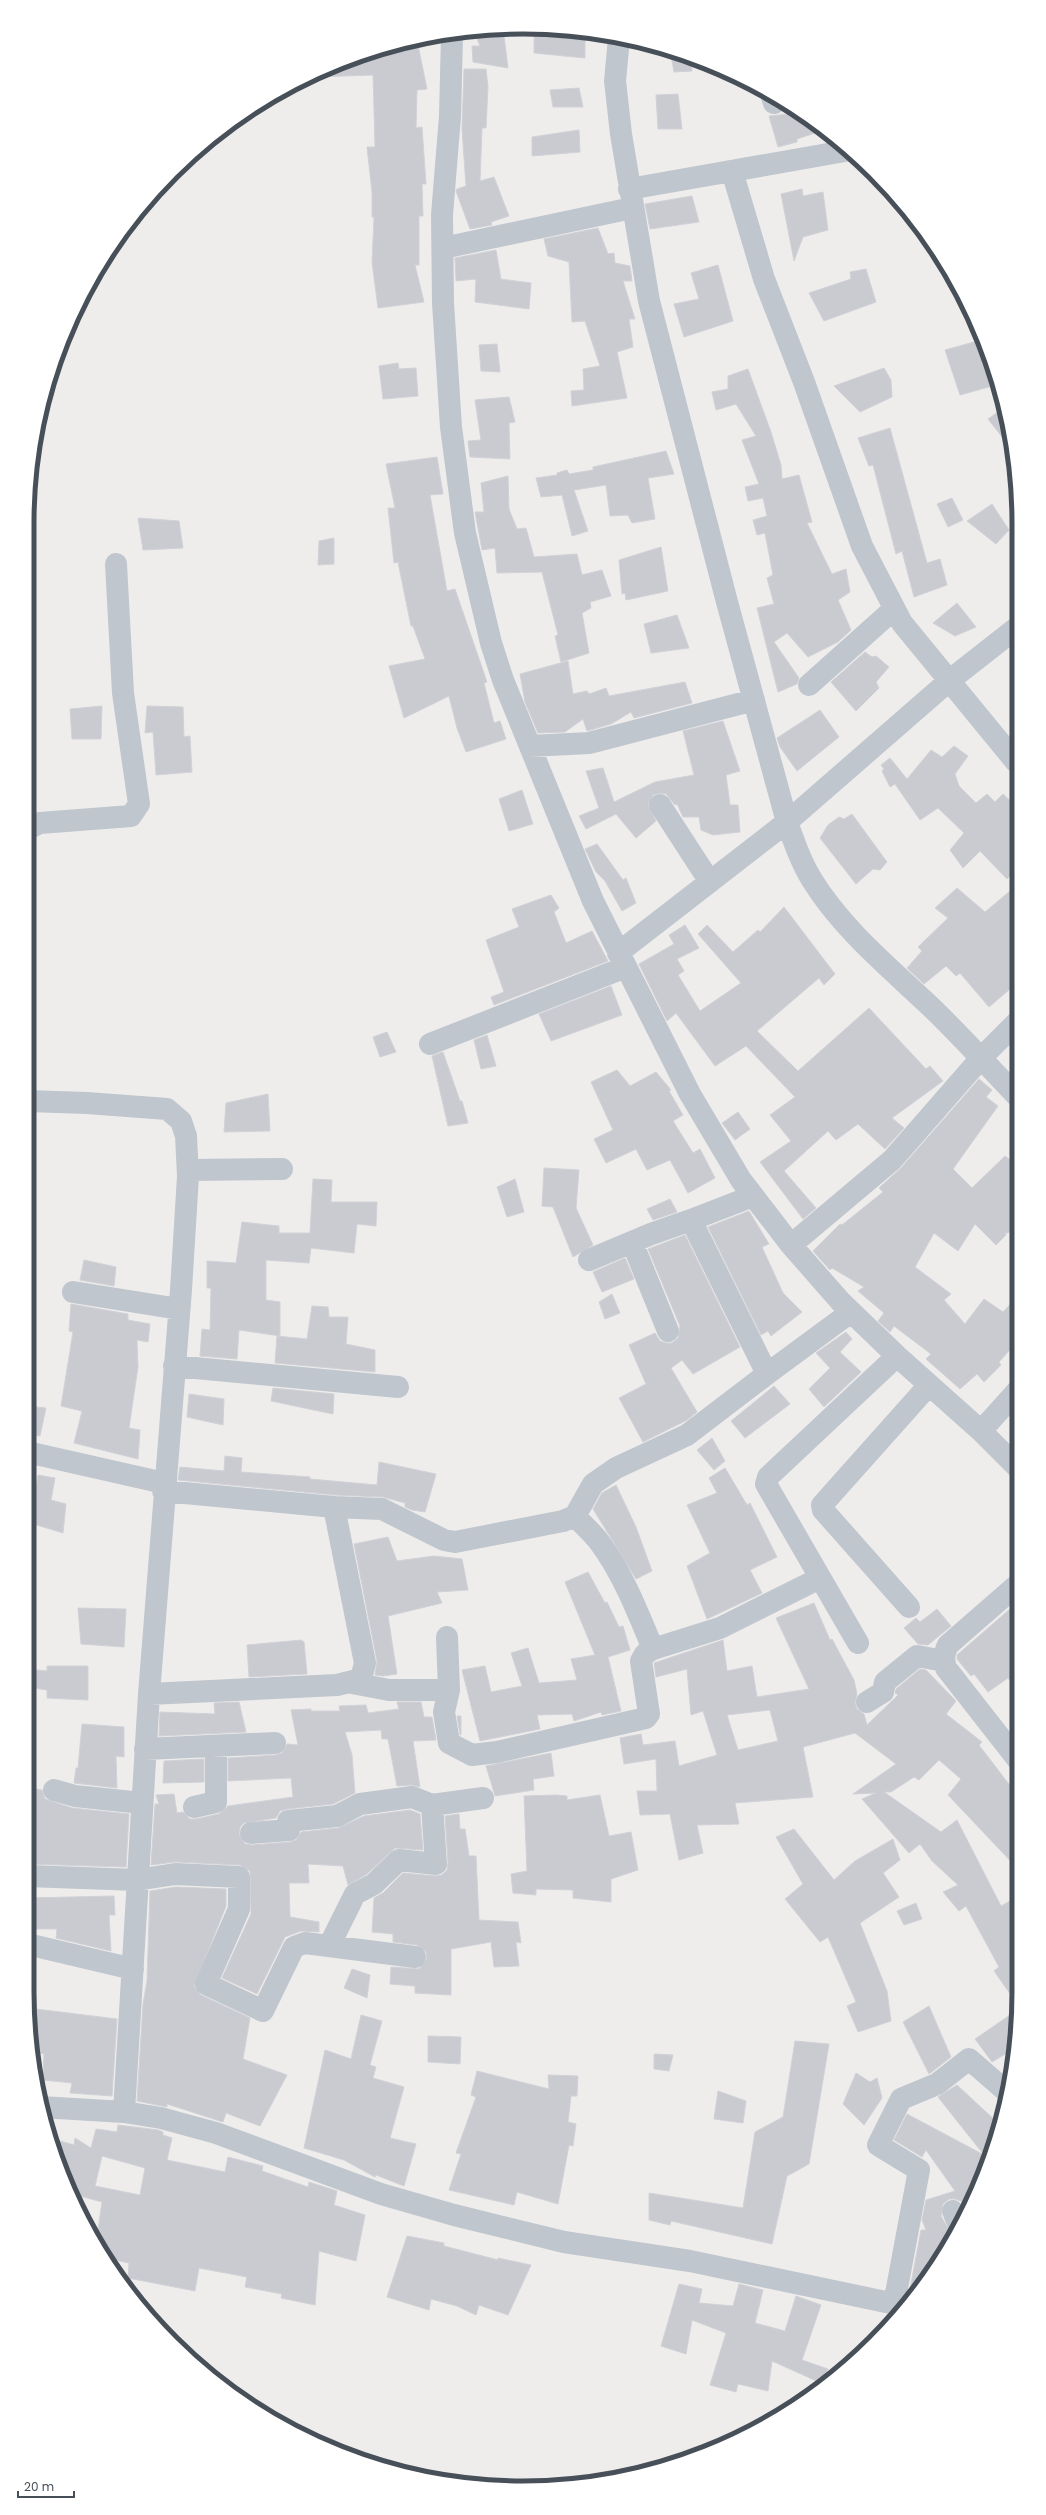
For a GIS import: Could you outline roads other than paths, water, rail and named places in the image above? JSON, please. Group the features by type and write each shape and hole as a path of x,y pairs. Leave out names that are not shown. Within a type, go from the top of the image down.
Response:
{"street":[{"path":"452,39 450,116 442,215 443,303 451,426 465,533 491,643 503,680 592,901 690,1094 741,1180 791,1245 851,1312 897,1356 981,1431 1012,1462"},
{"path":"619,43 615,81 631,199 649,301 754,700 787,822 798,852 812,880 830,906 860,939 981,1058 1012,1091"},
{"path":"442,248 732,171 841,152"},
{"path":"732,171 764,279 804,382 862,546 902,623 1012,757"},
{"path":"34,826 40,824 131,816 139,804 123,693 116,564"},
{"path":"809,685 894,609"},
{"path":"430,1044 622,960 710,882 787,822 950,680 1012,631"},
{"path":"530,746 589,743 754,700"},
{"path":"660,805 710,882"},
{"path":"791,1245 892,1160 981,1058 1012,1027"},
{"path":"34,1099 168,1109 181,1121 186,1136 188,1170 179,1309 164,1487 145,1749 124,2112"},
{"path":"188,1170 282,1169"},
{"path":"589,1260 632,1242 754,1196"},
{"path":"691,1220 767,1374"},
{"path":"632,1242 668,1331"},
{"path":"73,1292 179,1309"},
{"path":"34,1454 164,1487 334,1507 382,1509 444,1540 455,1542 563,1521 575,1516 593,1484 616,1468 687,1435 851,1312"},
{"path":"858,1643 769,1493 766,1480 897,1356"},
{"path":"174,1366 398,1387"},
{"path":"909,1607 823,1510 822,1505 929,1384"},
{"path":"981,1431 1012,1396"},
{"path":"149,1694 313,1688 352,1683 361,1679 365,1663 334,1507"},
{"path":"575,1516 599,1542 611,1559 639,1612 653,1649"},
{"path":"447,1637 449,1690 444,1712 449,1743 472,1755 497,1752 646,1718 649,1714 640,1661 645,1654 653,1649 720,1628 820,1578"},
{"path":"1012,1589 948,1645 944,1653 946,1668 1012,1752"},
{"path":"867,1702 883,1692 885,1682 917,1656 944,1661"},
{"path":"352,1683 389,1690 449,1690"},
{"path":"145,1749 275,1743"},
{"path":"194,1808 216,1802 216,1746"},
{"path":"54,1790 75,1796 142,1802"},
{"path":"251,1833 289,1830 288,1821 337,1816 360,1804 412,1797 432,1806 484,1798"},
{"path":"329,1946 355,1894 374,1884 399,1860 436,1864 432,1806"},
{"path":"34,1876 137,1880 175,1874 238,1877 240,1909 206,1984 263,2011 294,1947 304,1943 415,1957"},
{"path":"34,1946 133,1969"},
{"path":"900,2303 919,2170 878,2145 901,2099 937,2084 969,2059 1003,2089"},
{"path":"48,2107 124,2112 161,2118 216,2133 381,2194 454,2215 564,2242 690,2261 899,2305"}]}
